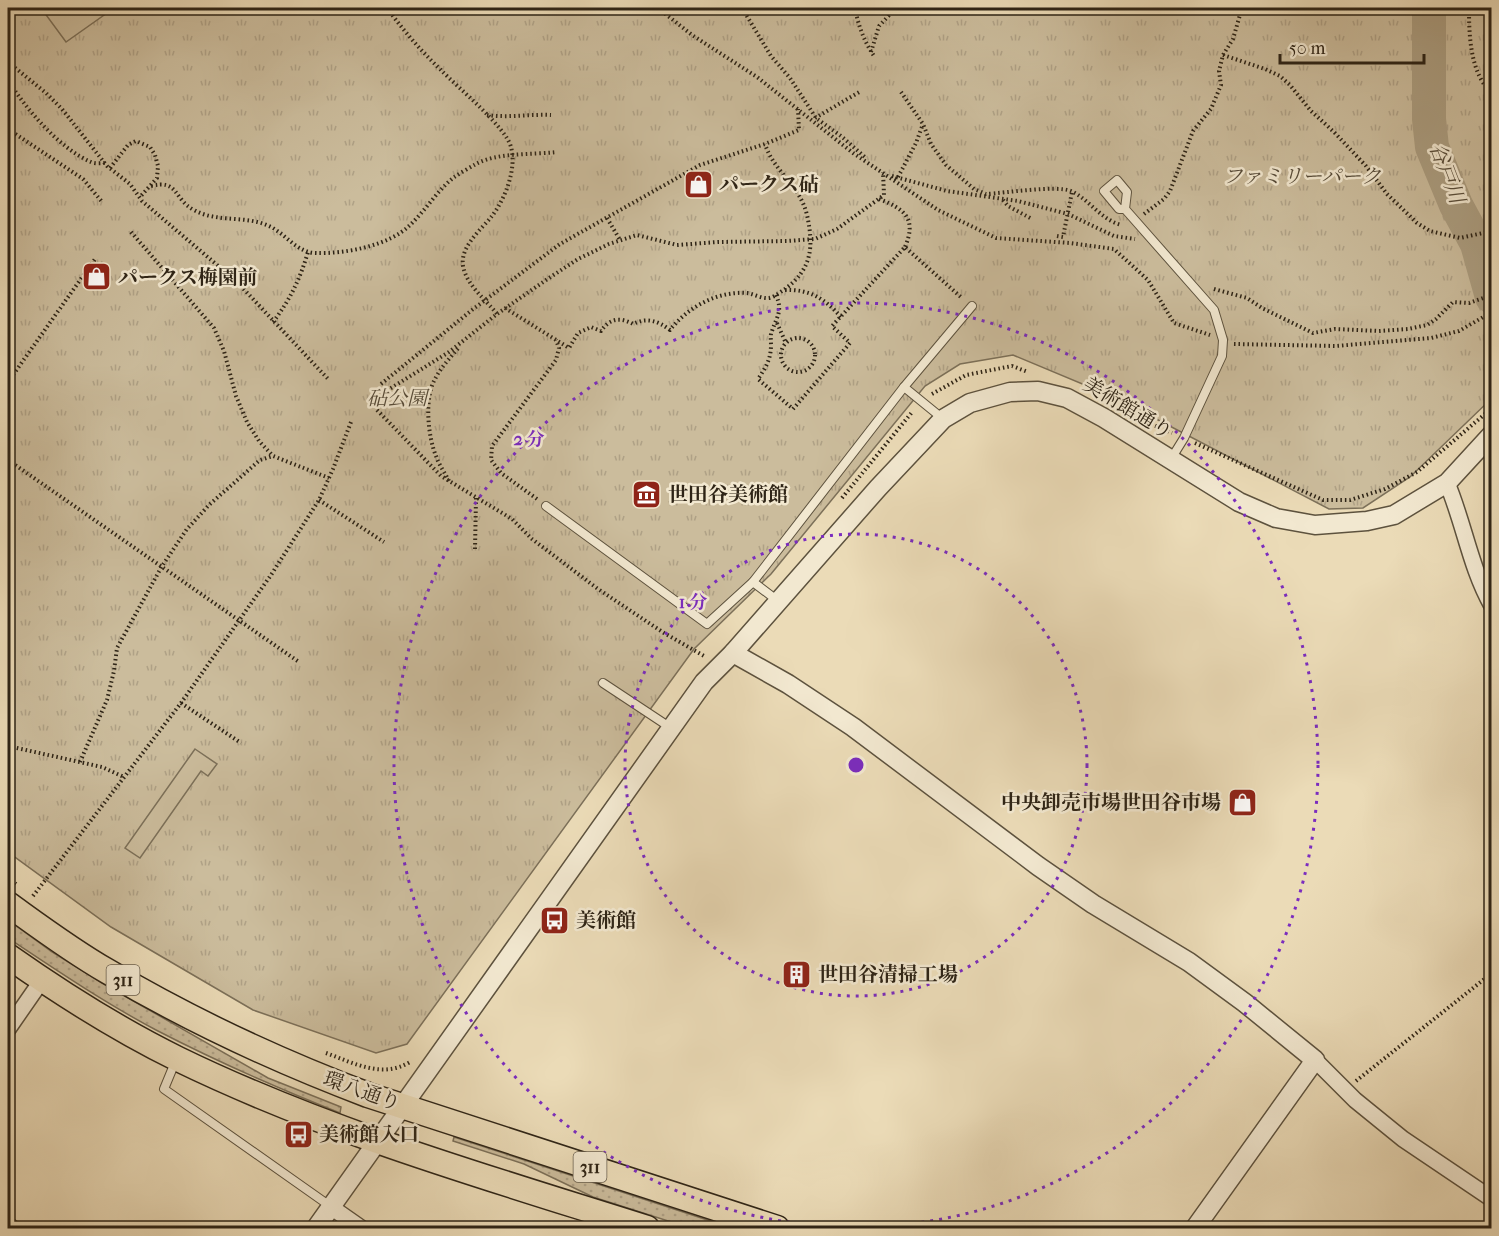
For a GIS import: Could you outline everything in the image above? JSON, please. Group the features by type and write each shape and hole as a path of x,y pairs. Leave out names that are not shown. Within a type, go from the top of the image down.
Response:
{"main road":[{"name":"環八通り","path":"8,904 106,970 246,1045 312,1074 777,1228"},
{"name":"環八通り","path":"8,956 107,1021 177,1058 254,1093 378,1142 647,1228"}],"street":[{"name":"美術館通り","path":"316,1228 704,682 733,653 878,488 943,419 970,404 1010,392 1038,391 1068,398 1239,502 1276,518 1316,525 1367,521 1394,515 1447,483 1491,434"},
{"path":"1447,483 1456,503 1472,560 1491,606"},
{"path":"733,653 788,684 844,721 1038,866 1093,904 1198,969 1245,1003 1315,1060 1403,1139 1491,1199"},
{"path":"8,1029 42,980"},
{"path":"1195,1228 1315,1060"},
{"path":"331,1207 362,1228"},
{"path":"8,1225 12,1228"}],"lane":[{"path":"1125,209 1214,310 1223,340 1222,356 1184,438 1171,460"},
{"path":"546,506 707,624 753,582 904,387 972,306"},
{"path":"904,387 943,419"},
{"path":"753,582 779,602"},
{"path":"603,683 671,728"},
{"path":"177,1058 164,1089 331,1207"}],"path":[{"path":"387,8 419,48 506,136 511,147 512,165 505,192 493,214 470,241 464,255 463,268 467,278 496,314"},
{"path":"658,8 692,35 757,77 853,153 938,210 996,238 1070,243 1114,249 1148,280 1174,322 1223,340 1238,345 1336,346 1431,338 1458,331 1491,312"},
{"path":"742,8 771,56 790,78 816,118"},
{"path":"855,8 857,21 872,54 879,26 896,8"},
{"path":"901,92 923,124 931,144 946,165 974,189 986,194 997,194 1063,189 1072,192 1110,221 1120,225 1130,224 1164,199 1170,191 1193,131 1211,109 1221,85 1219,71 1223,55 1233,39 1242,8"},
{"path":"1469,8 1473,61 1485,87 1491,93"},
{"path":"1223,55 1280,76 1322,122 1350,148 1401,209 1417,223 1430,231 1461,238 1491,231"},
{"path":"8,62 62,109 105,163 130,184 140,197 237,282 329,380"},
{"path":"8,80 33,115 65,144 93,163 105,163"},
{"path":"816,118 861,91"},
{"path":"797,108 816,118 879,169 897,179"},
{"path":"381,384 485,300 561,244 700,165 765,144 799,130 797,108"},
{"path":"487,115 502,117 529,114 551,115"},
{"path":"897,179 923,124"},
{"path":"8,129 83,179 103,203"},
{"path":"110,168 128,145 136,141 150,147 158,166 157,178 140,197"},
{"path":"505,308 569,348 578,333 584,329 591,327 601,331 612,320 620,318 633,324 641,321 655,321 670,330 686,314 710,299 747,293 771,298 784,290 807,266 810,239 803,202 798,192 769,156 765,144"},
{"path":"151,186 169,184 185,204 206,215 255,220 272,226 308,252 343,252 389,240 408,227 453,178 479,162 512,154 531,155 557,152"},
{"path":"882,172 897,179 947,191 1018,201 1068,214 1114,236 1136,239 1160,249"},
{"path":"383,393 449,352 496,314 578,259 620,240 637,235 677,245 810,239 837,229 884,195 882,172"},
{"path":"1057,236 1063,237 1072,192"},
{"path":"997,194 1008,206 1032,219"},
{"path":"776,295 780,308 777,323 771,332 770,356 767,366 758,379 793,409 850,343 832,326 905,247 910,236 908,221 898,206 879,199"},
{"path":"607,218 620,240"},
{"path":"131,232 214,327 224,351 236,396 247,422 259,441 273,456 329,478"},
{"path":"905,247 972,306"},
{"path":"273,322 292,296 302,274 308,252"},
{"path":"8,382 95,259"},
{"path":"1210,288 1246,298 1313,333 1335,329 1379,331 1408,329 1436,320 1453,302 1469,303 1489,296"},
{"path":"784,290 805,291 816,295 841,317"},
{"path":"777,323 785,341"},
{"path":"799,338 808,340 815,352 811,368 798,373 787,368 780,349 785,341 799,338"},
{"path":"450,481 436,458 432,443 429,402 433,382 446,362 466,339"},
{"path":"546,506 501,473 491,460 492,446 556,360 559,348 556,340"},
{"path":"840,500 921,401 966,375 1012,366 1034,374"},
{"path":"1141,420 1323,500 1350,501 1385,489 1417,472 1491,408"},
{"path":"377,410 441,476 512,519 532,539 598,589 719,666"},
{"path":"8,878 33,896 181,703 272,575 318,500 351,422"},
{"path":"80,762 107,700 117,648 162,566 187,530 209,505 260,460 273,456"},
{"path":"8,460 299,662"},
{"path":"475,549 476,497"},
{"path":"318,500 384,542"},
{"path":"696,664 711,647"},
{"path":"181,703 241,743"},
{"path":"8,746 102,767 124,777"},
{"path":"1346,1090 1491,973"},
{"path":"316,1050 371,1070 388,1071 412,1061"}],"green space":[{"name":"砧公園","path":"8,8 1491,8 1491,399 1410,477 1363,508 1329,509 1116,398 1013,355 960,364 925,386 771,574 694,649 407,1044 376,1053 253,1010 111,927 8,852"},
{"path":"41,8 114,8 66,42"},
{"path":"195,749 217,764 208,776 201,771 140,858 125,848"},
{"path":"8,920 52,952 102,983 268,1078 341,1107 340,1113 224,1063 118,1009 8,938"},
{"path":"454,1137 732,1228 690,1228 593,1197 524,1164 453,1141"}],"waterway":[{"name":"谷戸川","path":"1429,8 1429,119 1432,147 1456,205 1477,244 1492,297"}],"place":[{"name":"パークス砧","path":"698,184"},
{"name":"パークス梅園前","path":"97,277"},
{"name":"世田谷美術館","path":"647,494"},
{"name":"中央卸売市場世田谷市場","path":"1242,802"},
{"name":"美術館","path":"555,920"},
{"name":"世田谷清掃工場","path":"797,974"},
{"name":"美術館入口","path":"298,1134"}],"park label":[{"name":"ファミリーパーク","path":"1302,176"}]}
